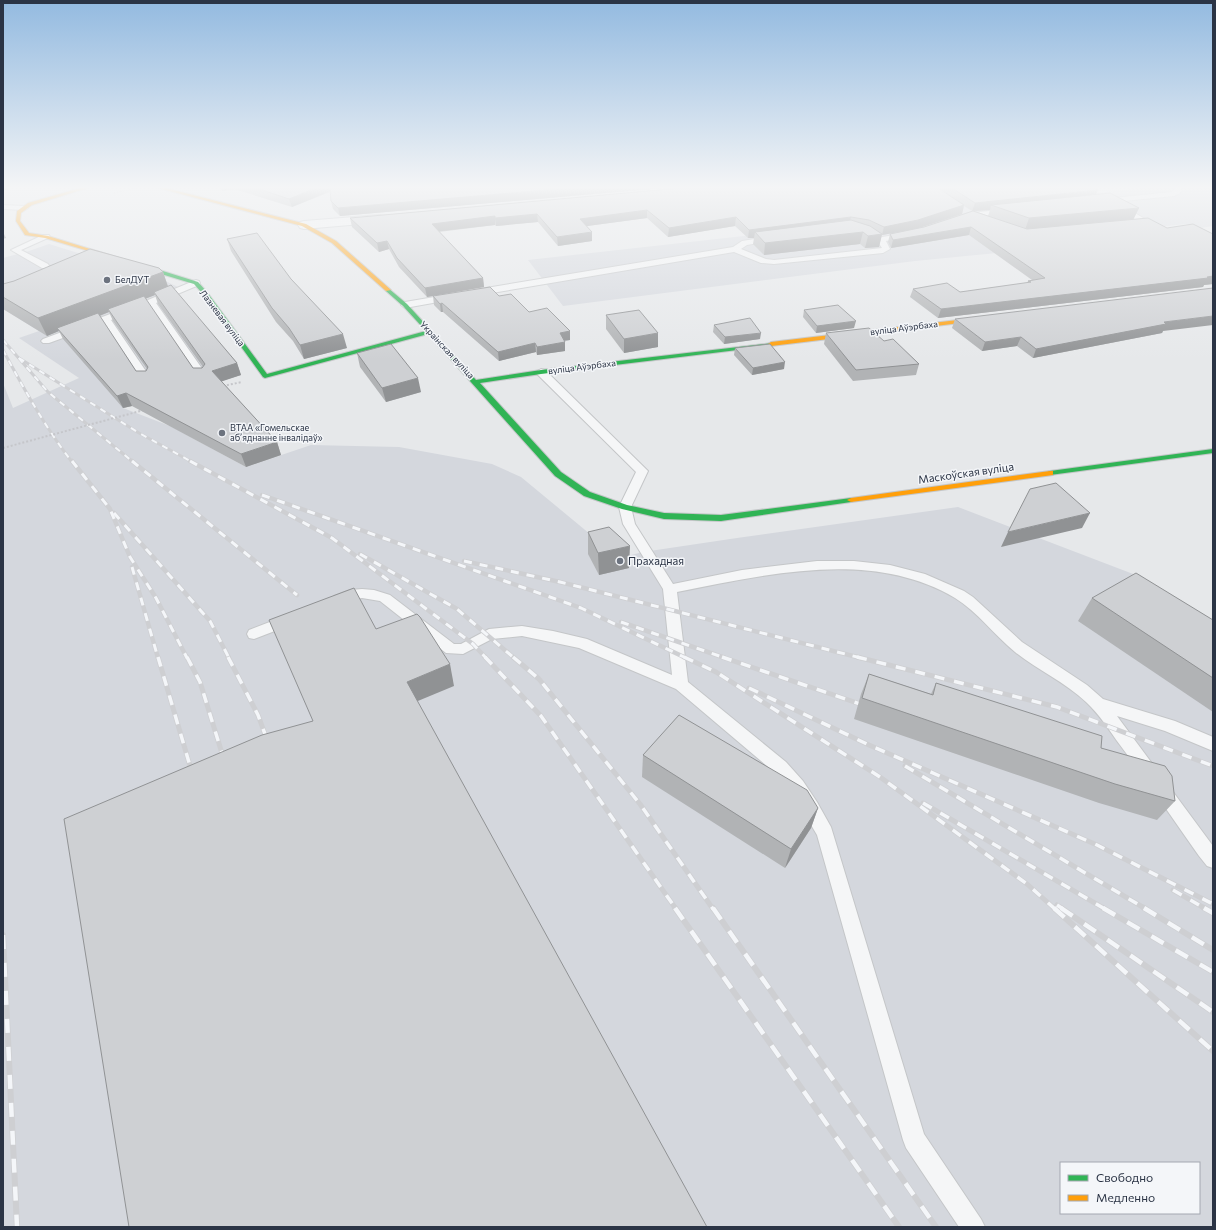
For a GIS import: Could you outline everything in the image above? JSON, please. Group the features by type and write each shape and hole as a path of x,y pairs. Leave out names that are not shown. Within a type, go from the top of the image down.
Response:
{"street":[{"name":"Лазневая вуліца","path":"73,245 196,283 205,293 265,376 430,332"},
{"name":"Украінская вуліца","path":"338,245 405,305 558,474 587,494 625,507 664,516 721,518"},
{"name":"вуліца Аўэрбаха","path":"476,382 541,372 992,318"},
{"name":"Маскоўская вуліца","path":"721,518 1213,451"}],"lane":[{"path":"26,245 15,250 45,266"},
{"path":"735,250 740,245"},
{"path":"405,305 735,250 764,261 774,262 885,250 884,245"},
{"path":"46,341 151,302 196,283"},
{"path":"151,302 203,377"},
{"path":"106,319 147,380"},
{"path":"541,372 642,471 625,507 629,524 670,589 681,685"},
{"path":"670,589 794,566 832,564 893,570 927,579 960,595 992,621 1024,652 1098,704 1144,763 1213,860"},
{"path":"324,605 346,596 361,593 375,594 385,598 451,649 463,649 488,634 522,631 582,643 681,685 780,767 797,786 812,807 825,833 914,1140 973,1227"},
{"path":"254,634 303,613"},
{"path":"1098,704 1169,726 1213,744"}],"path":[{"path":"3,448 146,409"}],"shaded area":[{"path":"45,245 54,245 159,278 178,287 175,296 241,375 195,390 123,408 170,426 246,467 311,445 399,447 492,464 521,477 619,558 643,552 958,507 1141,577 1213,628 1213,1227 3,1227 3,383 13,408 79,378 19,338 39,331 3,309 3,258"},
{"path":"660,245 1074,245 915,261 563,306 528,260"}],"building":[{"path":"231,245 266,245 291,279 343,334 300,345 289,328 272,308"},
{"path":"390,245 452,245 483,278 425,288 397,258"},
{"path":"998,245 1213,245 1213,276 1207,277 1208,278 941,309 913,289 947,283 960,292 1031,282 1028,281 1045,278"},
{"path":"90,249 159,268 163,272 38,318 3,297 3,284 14,281"},
{"path":"171,285 237,363 212,371 277,442 241,454 126,393 117,396 57,328 98,313 136,371 146,371 148,367 108,309 144,296 193,368 202,368 205,364 154,292"},
{"path":"490,287 499,296 511,294 529,312 547,308 570,331 560,333 565,342 537,347 535,343 498,352 442,303 440,304 433,296"},
{"path":"1213,288 1213,316 1164,322 1166,324 1036,349 1021,337 985,342 955,319"},
{"path":"838,305 856,321 817,326 804,310"},
{"path":"639,310 658,333 624,339 606,315"},
{"path":"750,318 761,333 725,337 714,325"},
{"path":"869,328 884,341 893,339 919,364 856,370 826,333"},
{"path":"391,344 418,378 382,388 357,353"},
{"path":"770,344 785,362 753,368 735,348"},
{"path":"1056,483 1090,513 1008,532 1030,489"},
{"path":"609,527 630,546 598,553 588,532"},
{"path":"1136,573 1213,620 1213,678 1092,598"},
{"path":"354,588 376,629 417,614 450,664 407,682 707,1227 129,1227 64,819 262,735 313,721 269,620"},
{"path":"869,674 933,695 936,683 1102,736 1101,748 1165,766 1172,776 1175,801 1115,784 862,698"},
{"path":"679,715 807,790 818,808 791,849 643,755"}],"railway":[{"path":"3,340 48,392 133,462"},
{"path":"3,350 44,421 72,462"},
{"path":"19,358 139,433 192,462"},
{"path":"72,461 110,509 130,557 156,598 187,658"},
{"path":"132,461 297,595"},
{"path":"190,461 332,538 473,644 486,658"},
{"path":"262,495 581,608 686,658"},
{"path":"114,513 210,621 229,658"},
{"path":"360,554 457,609 514,658"},
{"path":"464,561 560,582 861,658"},
{"path":"132,567 158,658"},
{"path":"621,622 725,658"},
{"path":"158,657 193,776"},
{"path":"187,657 200,682 225,763"},
{"path":"228,657 258,715 269,745"},
{"path":"485,657 541,716 676,909"},
{"path":"513,657 539,679 640,804 713,909"},
{"path":"684,657 716,672 880,777 1027,884 1055,909"},
{"path":"722,657 869,707"},
{"path":"857,657 861,658"},
{"path":"861,658 1057,707 1213,766"},
{"path":"749,688 869,745 1097,845 1213,904"},
{"path":"905,766 1146,909"},
{"path":"923,803 1105,909"},
{"path":"1173,890 1206,909"},
{"path":"1057,905 1063,909"},
{"path":"675,908 899,1227"},
{"path":"713,908 936,1227"},
{"path":"1054,908 1213,1051"},
{"path":"1061,908 1213,1012"},
{"path":"1103,908 1213,972"},
{"path":"1144,908 1213,950"},
{"path":"1204,908 1213,913"},
{"path":"3,935 17,1227"}],"traffic: fast":[{"path":"150,269 196,283 205,293 265,376 430,332"},
{"path":"388,290 405,305 558,474 587,494 625,507 664,516 721,518 851,500"},
{"path":"476,382 541,372 771,344"},
{"path":"1050,473 1213,451"}],"traffic: slow":[{"path":"73,245 150,269"},
{"path":"338,245 388,290"},
{"path":"771,344 983,319"},
{"path":"851,500 1050,473"}],"place":[{"name":"БелДУТ","path":"107,280"},
{"name":"ВТАА «Гомельскае абʼяднанне інвалідаў»","path":"222,433"},
{"name":"Прахадная","path":"620,561"}]}
